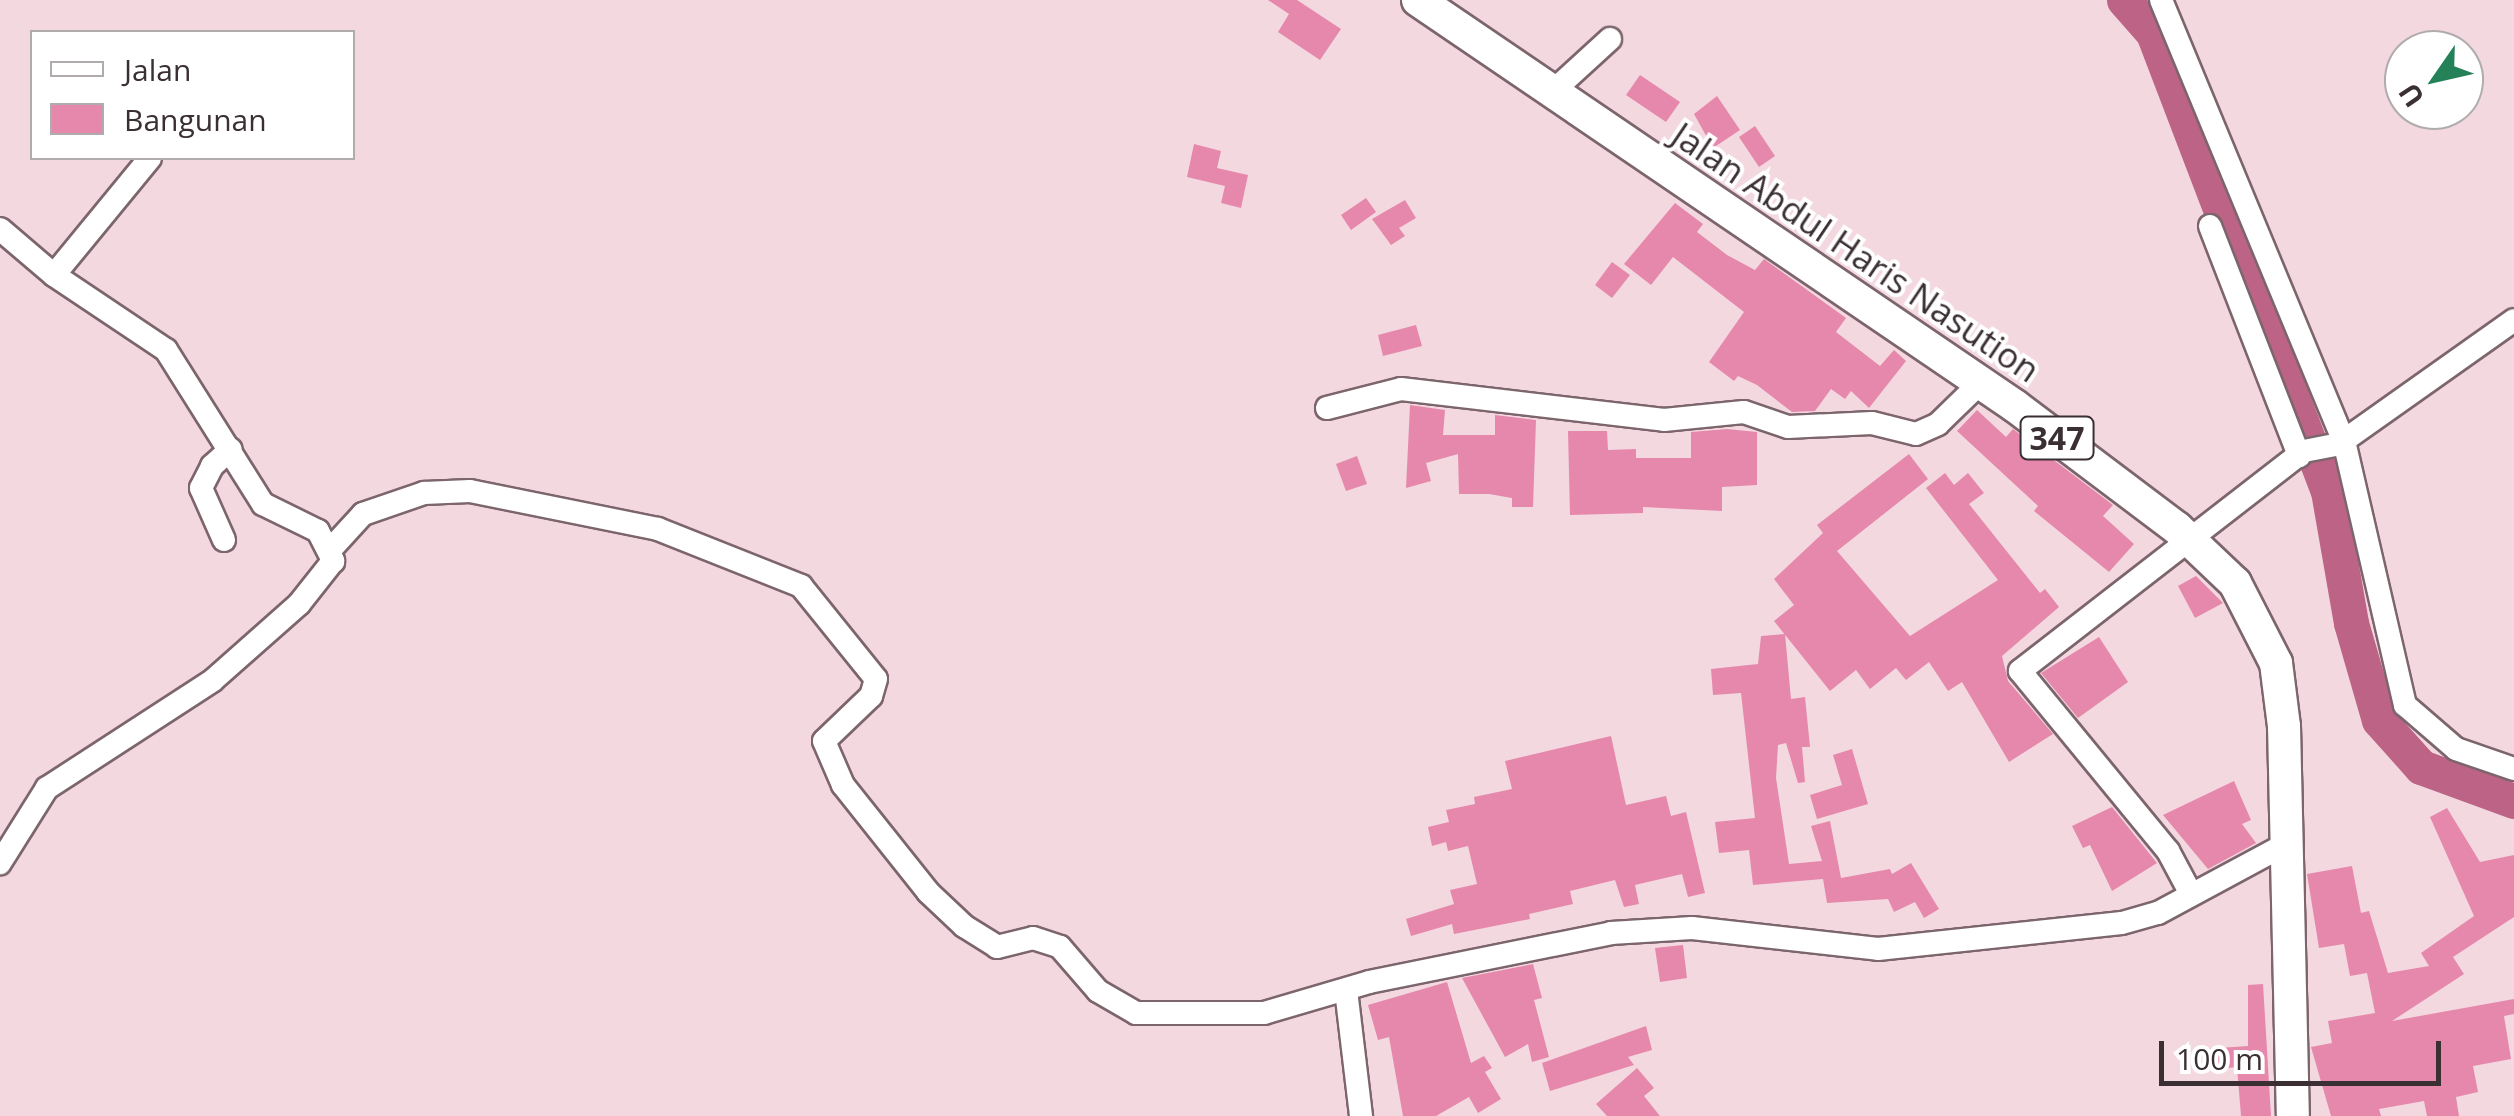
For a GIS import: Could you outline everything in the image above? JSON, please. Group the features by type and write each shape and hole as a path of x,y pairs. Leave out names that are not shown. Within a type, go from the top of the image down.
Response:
{"main road":[{"name":"Jalan Abdul Haris Nasution","path":"1418,0 1980,383 2192,543 2235,583 2276,663 2288,844 2293,1116"}],"street":[{"path":"2161,0 2342,442 2405,705 2456,750 2514,769"},
{"path":"1551,93 1610,39"},
{"path":"54,275 148,160"},
{"path":"2210,226 2301,454"},
{"path":"0,229 54,275 166,350 263,504 318,531 333,561 318,584 212,681 47,788 0,864"},
{"path":"2190,894 2168,851 2020,671 2192,543 2301,454 2342,442 2514,320"},
{"path":"1328,408 1400,389 1664,420 1744,412 1788,426 1872,423 1916,434 1938,424 1980,383"},
{"path":"224,540 201,488 212,466 231,449"},
{"path":"330,550 363,514 424,493 470,491 658,529 801,586 826,608 876,679 871,696 824,740 830,761 928,892 985,942 996,947 1034,938 1060,946 1098,991 1136,1012 1264,1013 1346,990 1611,933 1692,928 1878,949 2122,923 2190,894 2288,844"},
{"path":"1346,990 1361,1116"}],"building":[{"path":"1268,0 1297,0 1341,29 1320,60 1278,32 1289,14"},
{"path":"1640,75 1680,102 1666,122 1626,95"},
{"path":"1717,96 1740,130 1713,148 1694,114"},
{"path":"1755,126 1775,156 1759,167 1739,137"},
{"path":"1194,144 1221,151 1217,168 1248,175 1241,208 1221,203 1225,186 1187,177"},
{"path":"1366,198 1376,212 1351,230 1341,215"},
{"path":"1405,200 1416,218 1399,228 1405,236 1391,245 1372,219"},
{"path":"1675,203 1703,224 1697,232 1727,255 1755,270 1764,259 1846,318 1836,332 1880,366 1894,350 1906,361 1869,408 1851,391 1845,399 1831,389 1815,411 1792,412 1757,385 1738,376 1734,381 1709,362 1744,312 1673,257 1651,285 1624,264"},
{"path":"1612,262 1630,275 1612,298 1595,285"},
{"path":"1416,325 1422,346 1383,356 1378,335"},
{"path":"1410,405 1445,410 1443,435 1495,435 1495,415 1536,420 1533,507 1512,507 1512,498 1459,494 1458,454 1426,463 1431,481 1406,488"},
{"path":"1977,410 2006,437 2013,429 2113,505 2103,516 2134,544 2109,572 2034,511 2038,506 1957,431"},
{"path":"1568,431 1607,431 1608,450 1636,449 1636,458 1691,458 1691,432 1757,432 1757,485 1722,487 1722,511 1643,507 1643,513 1570,515"},
{"path":"1909,454 1928,479 1837,551 1910,636 1998,580 1926,488 1945,473 1954,485 1968,473 1984,493 1969,504 2040,593 2045,589 2059,607 2002,656 2008,681 2053,734 2009,762 1962,682 1948,691 1929,662 1906,680 1896,668 1870,689 1856,670 1830,691 1774,621 1794,605 1774,579 1823,533 1817,525"},
{"path":"1357,456 1367,484 1346,491 1336,464"},
{"path":"2196,576 2223,603 2195,618 2178,586"},
{"path":"1785,634 1791,699 1805,697 1810,747 1802,747 1805,782 1798,783 1786,743 1778,745 1776,778 1789,864 1822,861 1811,826 1830,821 1841,878 1890,869 1892,874 1911,863 1939,909 1924,918 1915,902 1894,912 1888,899 1827,903 1823,879 1753,885 1749,850 1719,853 1715,822 1755,818 1741,693 1713,695 1711,669 1758,664 1761,636"},
{"path":"2099,637 2128,682 2078,718 2041,673"},
{"path":"1611,736 1626,805 1666,796 1671,816 1686,812 1705,893 1688,897 1682,874 1635,885 1639,904 1624,907 1615,880 1570,891 1573,904 1529,914 1530,919 1454,934 1452,924 1411,936 1406,919 1454,904 1450,890 1477,884 1468,846 1448,851 1446,842 1432,846 1428,827 1449,822 1446,810 1475,804 1474,797 1512,789 1505,761"},
{"path":"1852,749 1868,804 1817,819 1810,795 1842,785 1833,755"},
{"path":"2234,781 2251,820 2242,824 2256,843 2208,869 2163,815"},
{"path":"2112,807 2157,863 2112,891 2090,845 2083,848 2072,826"},
{"path":"2447,808 2480,862 2514,855 2514,917 2453,957 2464,974 2392,1021 2514,999 2514,1014 2504,1016 2511,1059 2473,1066 2478,1092 2456,1097 2459,1116 2427,1116 2424,1101 2379,1109 2381,1116 2331,1116 2311,1047 2332,1043 2328,1021 2375,1013 2367,973 2350,976 2344,944 2319,948 2307,874 2352,866 2361,913 2369,911 2388,973 2429,966 2421,953 2474,916 2430,817"},
{"path":"1683,945 1687,978 1660,982 1655,948"},
{"path":"1533,964 1542,998 1534,1000 1549,1057 1532,1062 1528,1044 1505,1057 1462,978"},
{"path":"1447,982 1471,1063 1484,1056 1492,1068 1485,1072 1501,1099 1478,1113 1469,1097 1436,1116 1403,1116 1389,1037 1378,1040 1368,1005"},
{"path":"2263,984 2271,1116 2241,1116 2237,1067 2206,1070 2204,1049 2248,1046 2248,985"},
{"path":"1646,1026 1652,1050 1628,1057 1634,1065 1550,1091 1542,1063"},
{"path":"1637,1068 1654,1088 1644,1096 1660,1116 1607,1116 1596,1104"}],"waterway":[{"path":"2124,0 2153,33 2328,491 2351,623 2379,720 2421,767 2514,801"}]}
